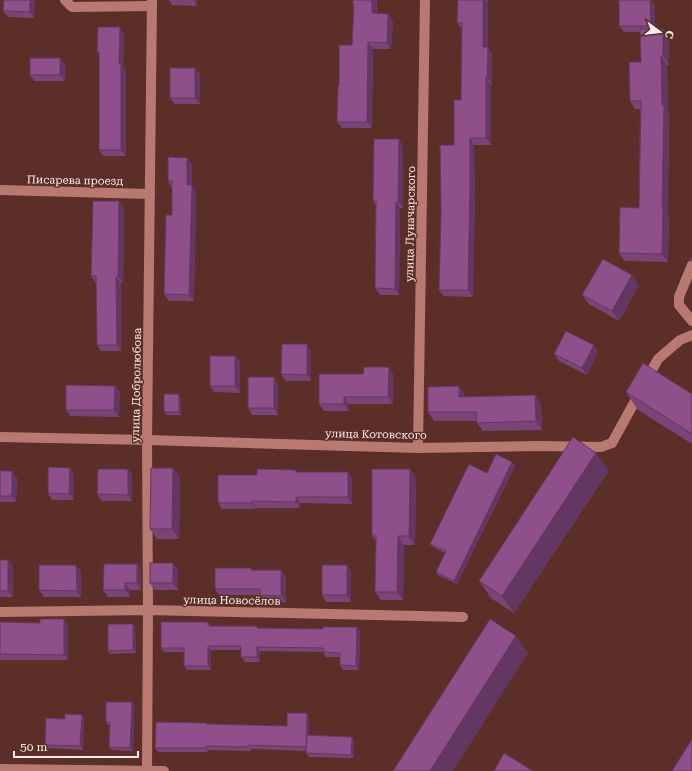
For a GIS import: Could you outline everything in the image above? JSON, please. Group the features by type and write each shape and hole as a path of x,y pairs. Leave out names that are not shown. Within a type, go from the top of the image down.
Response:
{"street":[{"path":"65,0 72,7 152,3"},
{"name":"улица Луначарского","path":"418,448 425,0"},
{"name":"улица Добролюбова","path":"147,771 147,440 152,3"},
{"name":"Писарева проезд","path":"0,190 150,194"},
{"path":"692,265 678,297 679,305 692,321"},
{"name":"улица Котовского","path":"0,437 418,448 540,446 601,447 612,443 658,359 680,340 692,335"},
{"name":"улица Новосёлов","path":"0,612 148,610 463,617"},
{"path":"0,768 164,771"}],"building":[{"path":"4,0 30,0 30,12 3,11"},
{"path":"353,0 372,0 372,13 388,14 387,43 368,42 367,122 337,122 339,45 352,45"},
{"path":"458,0 483,0 483,47 488,47 486,78 486,138 470,138 468,290 439,290 441,211 440,145 454,145 454,100 461,100 462,23 457,23"},
{"path":"619,0 650,0 651,26 619,26"},
{"path":"98,27 120,27 119,64 121,64 121,150 99,150 99,52 97,52"},
{"path":"640,29 663,29 663,56 661,56 662,105 664,105 662,254 619,253 620,207 639,208 641,101 630,101 629,62 641,62"},
{"path":"30,58 60,58 60,75 30,75"},
{"path":"170,68 195,68 195,98 170,98"},
{"path":"374,139 399,139 398,202 396,202 395,289 375,288 376,201 373,201"},
{"path":"168,157 187,158 187,185 192,185 189,295 164,294 166,215 172,215 172,181 168,181"},
{"path":"93,201 119,201 118,277 116,277 117,345 97,345 96,276 91,276"},
{"path":"603,259 632,275 612,311 582,295"},
{"path":"566,331 594,345 582,368 554,354"},
{"path":"282,344 307,344 307,375 281,374"},
{"path":"210,356 235,356 235,386 210,386"},
{"path":"643,363 692,394 692,434 626,392"},
{"path":"364,367 389,367 388,397 344,397 344,404 319,404 319,374 363,374"},
{"path":"248,377 274,377 274,408 248,408"},
{"path":"66,385 115,386 114,410 66,410"},
{"path":"459,386 459,397 535,395 536,421 477,423 476,412 428,412 428,387"},
{"path":"164,394 179,394 179,412 164,412"},
{"path":"573,437 596,453 502,596 479,581"},
{"path":"496,454 512,462 454,581 436,572 446,551 430,544 469,464 487,473"},
{"path":"48,467 70,468 69,494 48,493"},
{"path":"151,468 173,468 172,529 150,529"},
{"path":"98,469 128,469 128,495 97,494"},
{"path":"257,469 296,470 296,472 348,472 348,497 296,497 296,502 252,501 252,503 218,503 218,475 257,475"},
{"path":"372,469 410,469 409,536 398,536 397,592 375,592 376,536 372,536"},
{"path":"0,471 12,471 12,496 0,496"},
{"path":"0,560 8,560 8,591 0,591"},
{"path":"150,563 173,563 173,583 150,583"},
{"path":"104,564 137,564 137,583 125,583 125,590 103,590"},
{"path":"39,565 76,565 77,591 39,590"},
{"path":"322,565 347,565 347,595 322,595"},
{"path":"215,568 281,570 281,596 260,595 260,589 215,589"},
{"path":"40,619 64,619 64,655 0,654 0,622 40,623"},
{"path":"490,619 516,636 430,771 393,771"},
{"path":"161,622 208,622 208,626 257,626 257,628 323,629 323,627 357,627 356,666 340,665 340,653 323,652 323,648 257,647 257,657 241,657 241,646 208,646 208,666 184,666 184,648 161,648"},
{"path":"108,624 133,624 133,650 108,651"},
{"path":"106,702 132,702 130,748 109,747 110,722 106,722"},
{"path":"287,713 307,713 306,747 248,745 248,747 206,746 205,748 155,748 156,722 287,726"},
{"path":"65,714 82,715 80,746 45,745 46,718 65,719"},
{"path":"307,735 352,737 351,755 306,753"},
{"path":"692,739 692,771 672,771"},
{"path":"504,753 533,771 494,771"}]}
